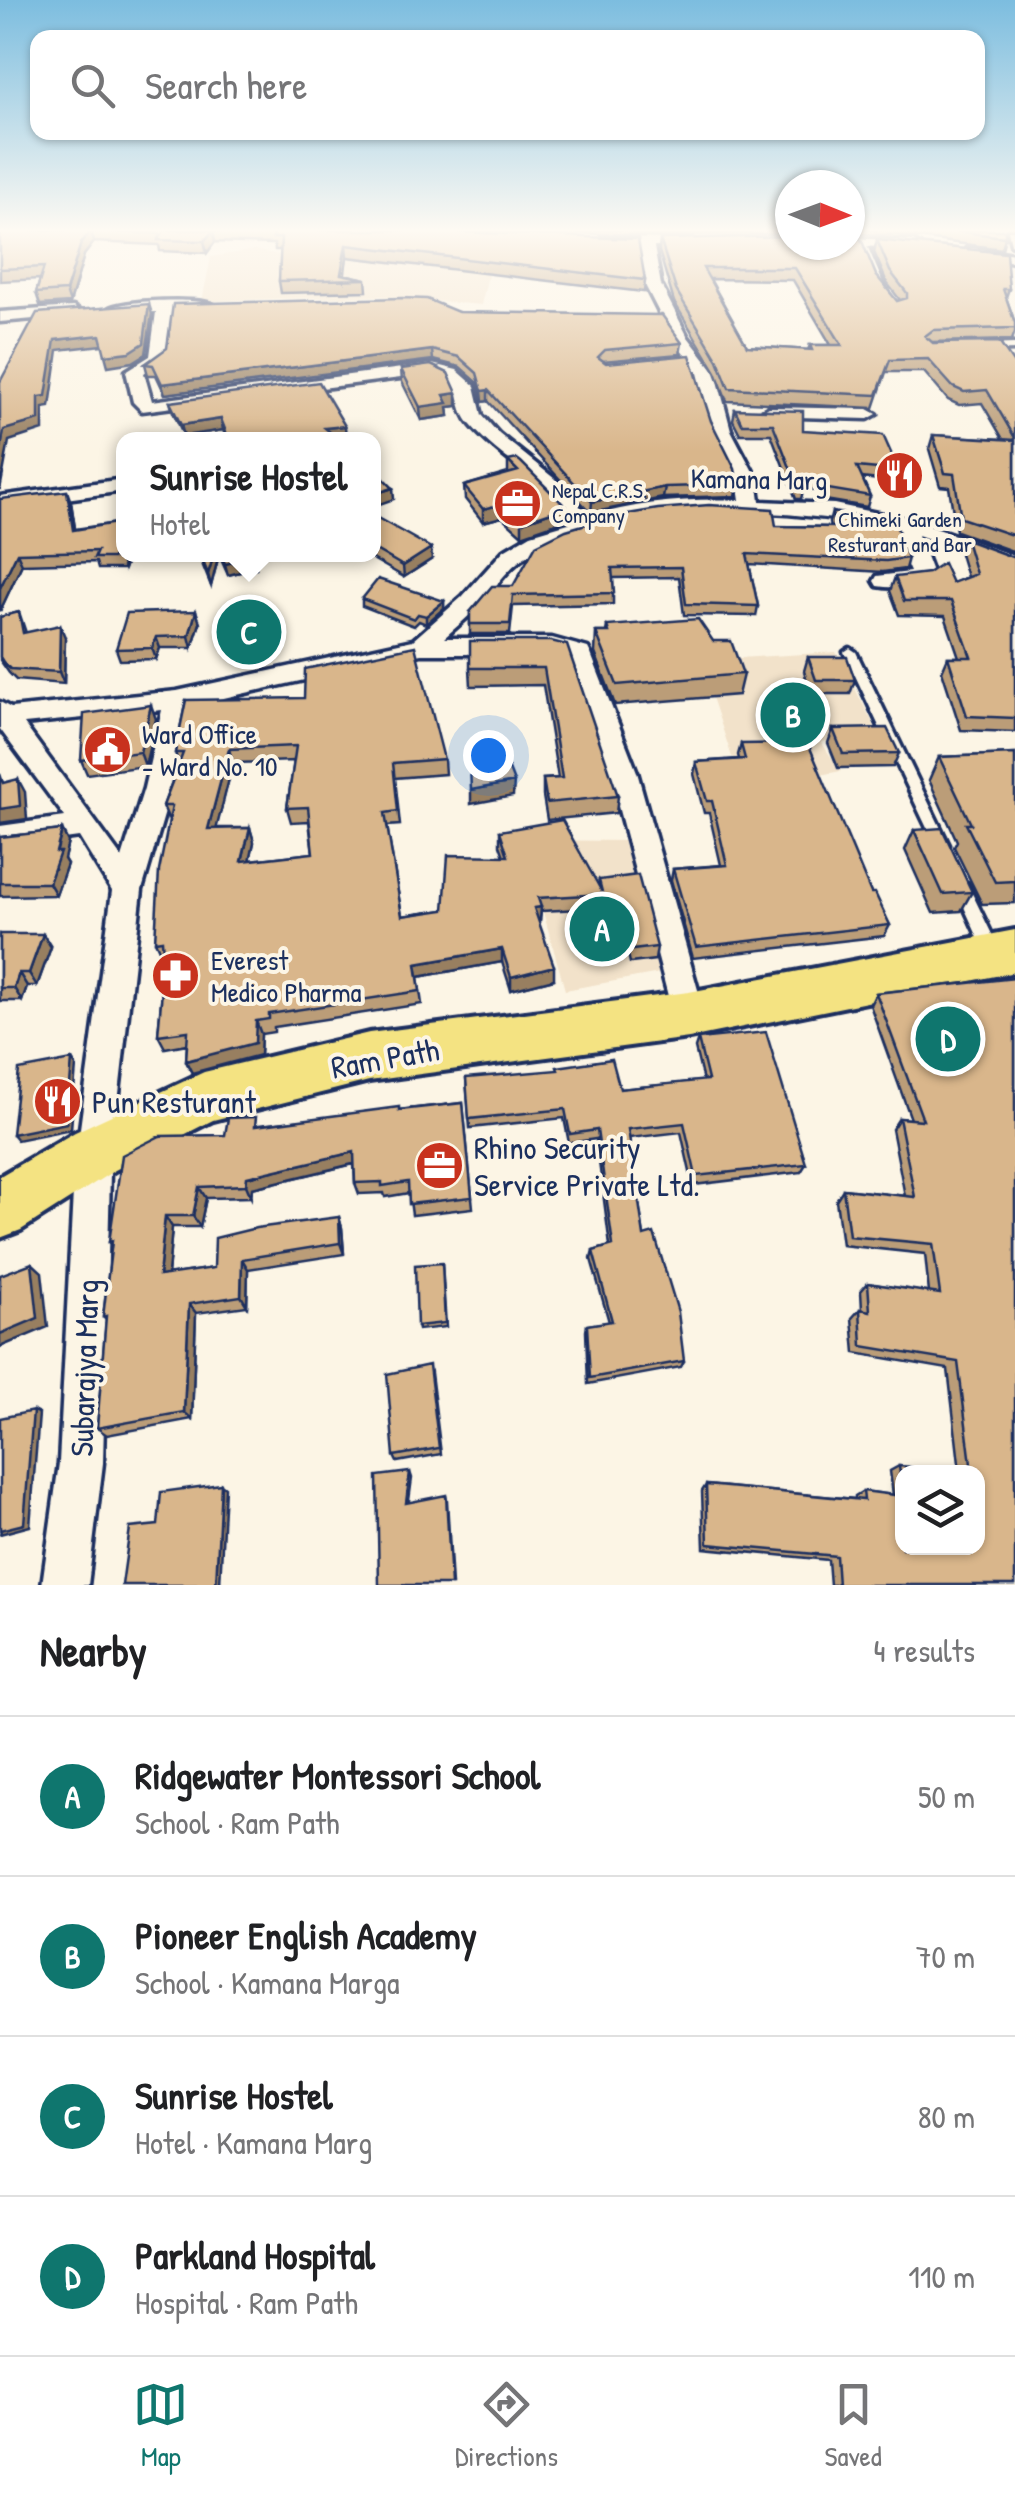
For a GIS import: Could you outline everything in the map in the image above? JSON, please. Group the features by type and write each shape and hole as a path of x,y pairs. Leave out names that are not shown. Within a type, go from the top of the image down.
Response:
{"main road":[{"name":"Ram Path","path":"0,1209 95,1151 204,1097 369,1057 689,1015 1004,952"}],"street":[{"path":"658,304 687,360 707,373 736,411"},
{"path":"165,305 158,358 135,370 142,402 148,406 350,377 432,369 451,374 469,390 473,416 492,438 548,483 585,524"},
{"path":"0,318 165,305 227,306"},
{"path":"736,411 868,414"},
{"path":"736,411 722,430 748,479 752,506"},
{"path":"0,502 116,486"},
{"name":"Kamana Marg","path":"3,714 177,700 421,646 470,602 512,555 538,539 585,524 687,506 834,510 915,527 1015,563"},
{"path":"885,581 922,577 905,536 915,527"},
{"path":"421,646 552,646 579,654 624,772 689,1015"},
{"name":"Subarajya Marg","path":"65,1585 82,1463 95,1151 126,890 158,788 177,700"},
{"path":"3,714 86,825 126,890"},
{"path":"0,837 86,825"}],"lane":[{"path":"963,348 1015,347"},
{"path":"850,652 1004,952"}],"shaded area":[{"path":"836,652 878,733 821,742 841,771 814,776 762,774 732,757 712,697 730,695 708,660"},
{"path":"523,840 625,841 650,899 665,972 565,990"}],"building":[{"path":"149,304 144,343 130,352 105,355 100,335 55,340 46,396 39,397 39,420 4,430 0,454 0,382 37,313"},
{"path":"173,304 439,304 458,312 662,315 682,343 605,350 598,357 606,363 690,355 711,421 735,469 738,485 665,487 592,502 488,390 482,391 477,373 459,357 432,350 162,384 153,365 145,364 167,348"},
{"path":"684,304 723,304 747,346 812,350 810,345 842,345 817,304 1008,304 1015,323 1015,328 933,330 925,336 933,343 999,342 1015,365 1015,438 987,390 964,392 953,387 928,359 890,360 877,395 729,388 718,360"},
{"path":"431,365 448,373 457,393 444,395 448,403 420,407 401,369"},
{"path":"319,382 345,426 325,428 330,432 226,432 221,419 181,425 170,402"},
{"path":"735,409 803,411 803,430 883,435 899,471 857,467 870,496 828,489 826,480 804,480 804,488 798,488 773,424 742,424"},
{"path":"933,435 1015,440 1015,536 961,518 954,474 945,473"},
{"path":"517,459 566,507 522,522 502,504 483,509 464,486 518,471 508,461"},
{"path":"381,476 393,488 381,492"},
{"path":"67,491 73,530 116,523 116,558 94,558 97,551 17,553 0,588 0,499"},
{"path":"709,505 773,509 776,526 834,527 832,512 895,522 908,558 886,561 747,554 758,606 686,604 681,567 612,568 614,593 513,595 510,624 470,624 470,612 492,586 513,586 536,545 566,530 610,517"},
{"path":"381,520 431,548 403,566 381,553"},
{"path":"966,540 1015,558 1015,718 967,716 948,657 971,657 951,601 904,601 895,577 928,573 943,563 952,583 976,574"},
{"path":"378,579 444,601 426,616 418,614 414,619 362,599"},
{"path":"196,611 189,636 156,637 152,648 116,649 127,613"},
{"path":"19,612 23,633 60,625 59,672 10,669 3,662 0,617"},
{"path":"698,619 713,641 731,641 743,674 617,685 596,632 609,632 607,626"},
{"path":"470,641 551,641 567,645 618,796 547,803 543,779 562,778 544,668 470,668"},
{"path":"415,646 444,759 393,763 398,811 385,813 402,916 444,910 448,855 508,856 500,831 562,820 602,892 599,880 638,875 657,947 632,950 627,928 611,928 603,894 538,898 541,907 534,908 554,966 511,977 502,949 416,964 420,991 269,1014 269,1019 256,1021 255,1043 186,1061 188,1031 158,1035 164,968 162,940 155,941 159,871 172,806 163,806 183,753 175,753 186,700 304,698 305,669","holes":["296,746 287,808 308,807 313,853 242,861 250,828 208,829 229,749"]},
{"path":"808,657 847,657 855,680 816,680"},
{"path":"151,705 140,752 81,760 84,714"},
{"path":"887,728 899,753 843,754 833,729"},
{"path":"808,743 871,893 875,893 890,925 696,947 673,869 727,865 712,801 707,801 696,762 745,759 741,744"},
{"path":"1015,754 1015,881 995,882 939,757"},
{"path":"505,759 514,782 471,790 470,765"},
{"path":"0,774 3,783 18,779 20,806 0,809"},
{"path":"942,828 972,892 943,894 914,830"},
{"path":"62,830 56,852 60,852 49,883 0,883 0,837"},
{"path":"0,934 43,934 29,973 19,973 14,988 0,988"},
{"path":"1015,978 1015,1585 838,1585 836,1556 708,1544 706,1485 864,1500 863,1491 895,1495 895,1555 985,1555 985,1465 971,1465 958,1362 862,1346 860,1309 870,1311 868,1283 940,1294 933,1244 849,1236 843,1189 915,1197 899,1118 923,1120 876,993"},
{"path":"766,1032 806,1164 696,1176 684,1123 628,1129 644,1236 654,1233 678,1312 684,1361 590,1378 587,1325 612,1321 593,1251 613,1245 597,1130 570,1134 565,1109 469,1119 466,1078 558,1070 557,1067 612,1059 620,1089 708,1080 698,1039"},
{"path":"72,1060 67,1123 12,1134 19,1070"},
{"path":"463,1103 472,1197 409,1204 408,1182 382,1186 382,1182 355,1183 354,1152 247,1177 246,1185 199,1187 193,1216 165,1216 159,1276 214,1268 215,1238 256,1228 339,1217 340,1243 242,1259 241,1296 189,1304 184,1412 97,1428 112,1241 109,1242 122,1155 160,1136 225,1135 228,1118 256,1117 255,1126 399,1107"},
{"path":"32,1263 38,1318 0,1334 0,1275"},
{"path":"442,1263 445,1323 417,1326 415,1265"},
{"path":"429,1365 439,1448 394,1456 387,1374"},
{"path":"33,1411 24,1524 0,1530 0,1418"},
{"path":"410,1472 406,1503 446,1495 451,1585 379,1585 377,1476"},
{"path":"221,1484 216,1585 122,1585 130,1528 158,1525 161,1492"}],"place":[{"name":"Chimeki Garden Resturant and Bar","path":"900,475"},
{"name":"Nepal C.R.S. Company","path":"517,503"},
{"name":"Sunrise Hostel","path":"249,632"},
{"name":"Pioneer English Academy","path":"793,715"},
{"name":"Ward Office - Ward No. 10","path":"107,750"},
{"name":"Ridgewater Montessori School","path":"602,929"},
{"name":"Everest Medico Pharma","path":"176,976"},
{"name":"Parkland Hospital","path":"948,1039"},
{"name":"Pun Resturant","path":"57,1101"},
{"name":"Rhino Security Service Private Ltd.","path":"439,1165"}]}
